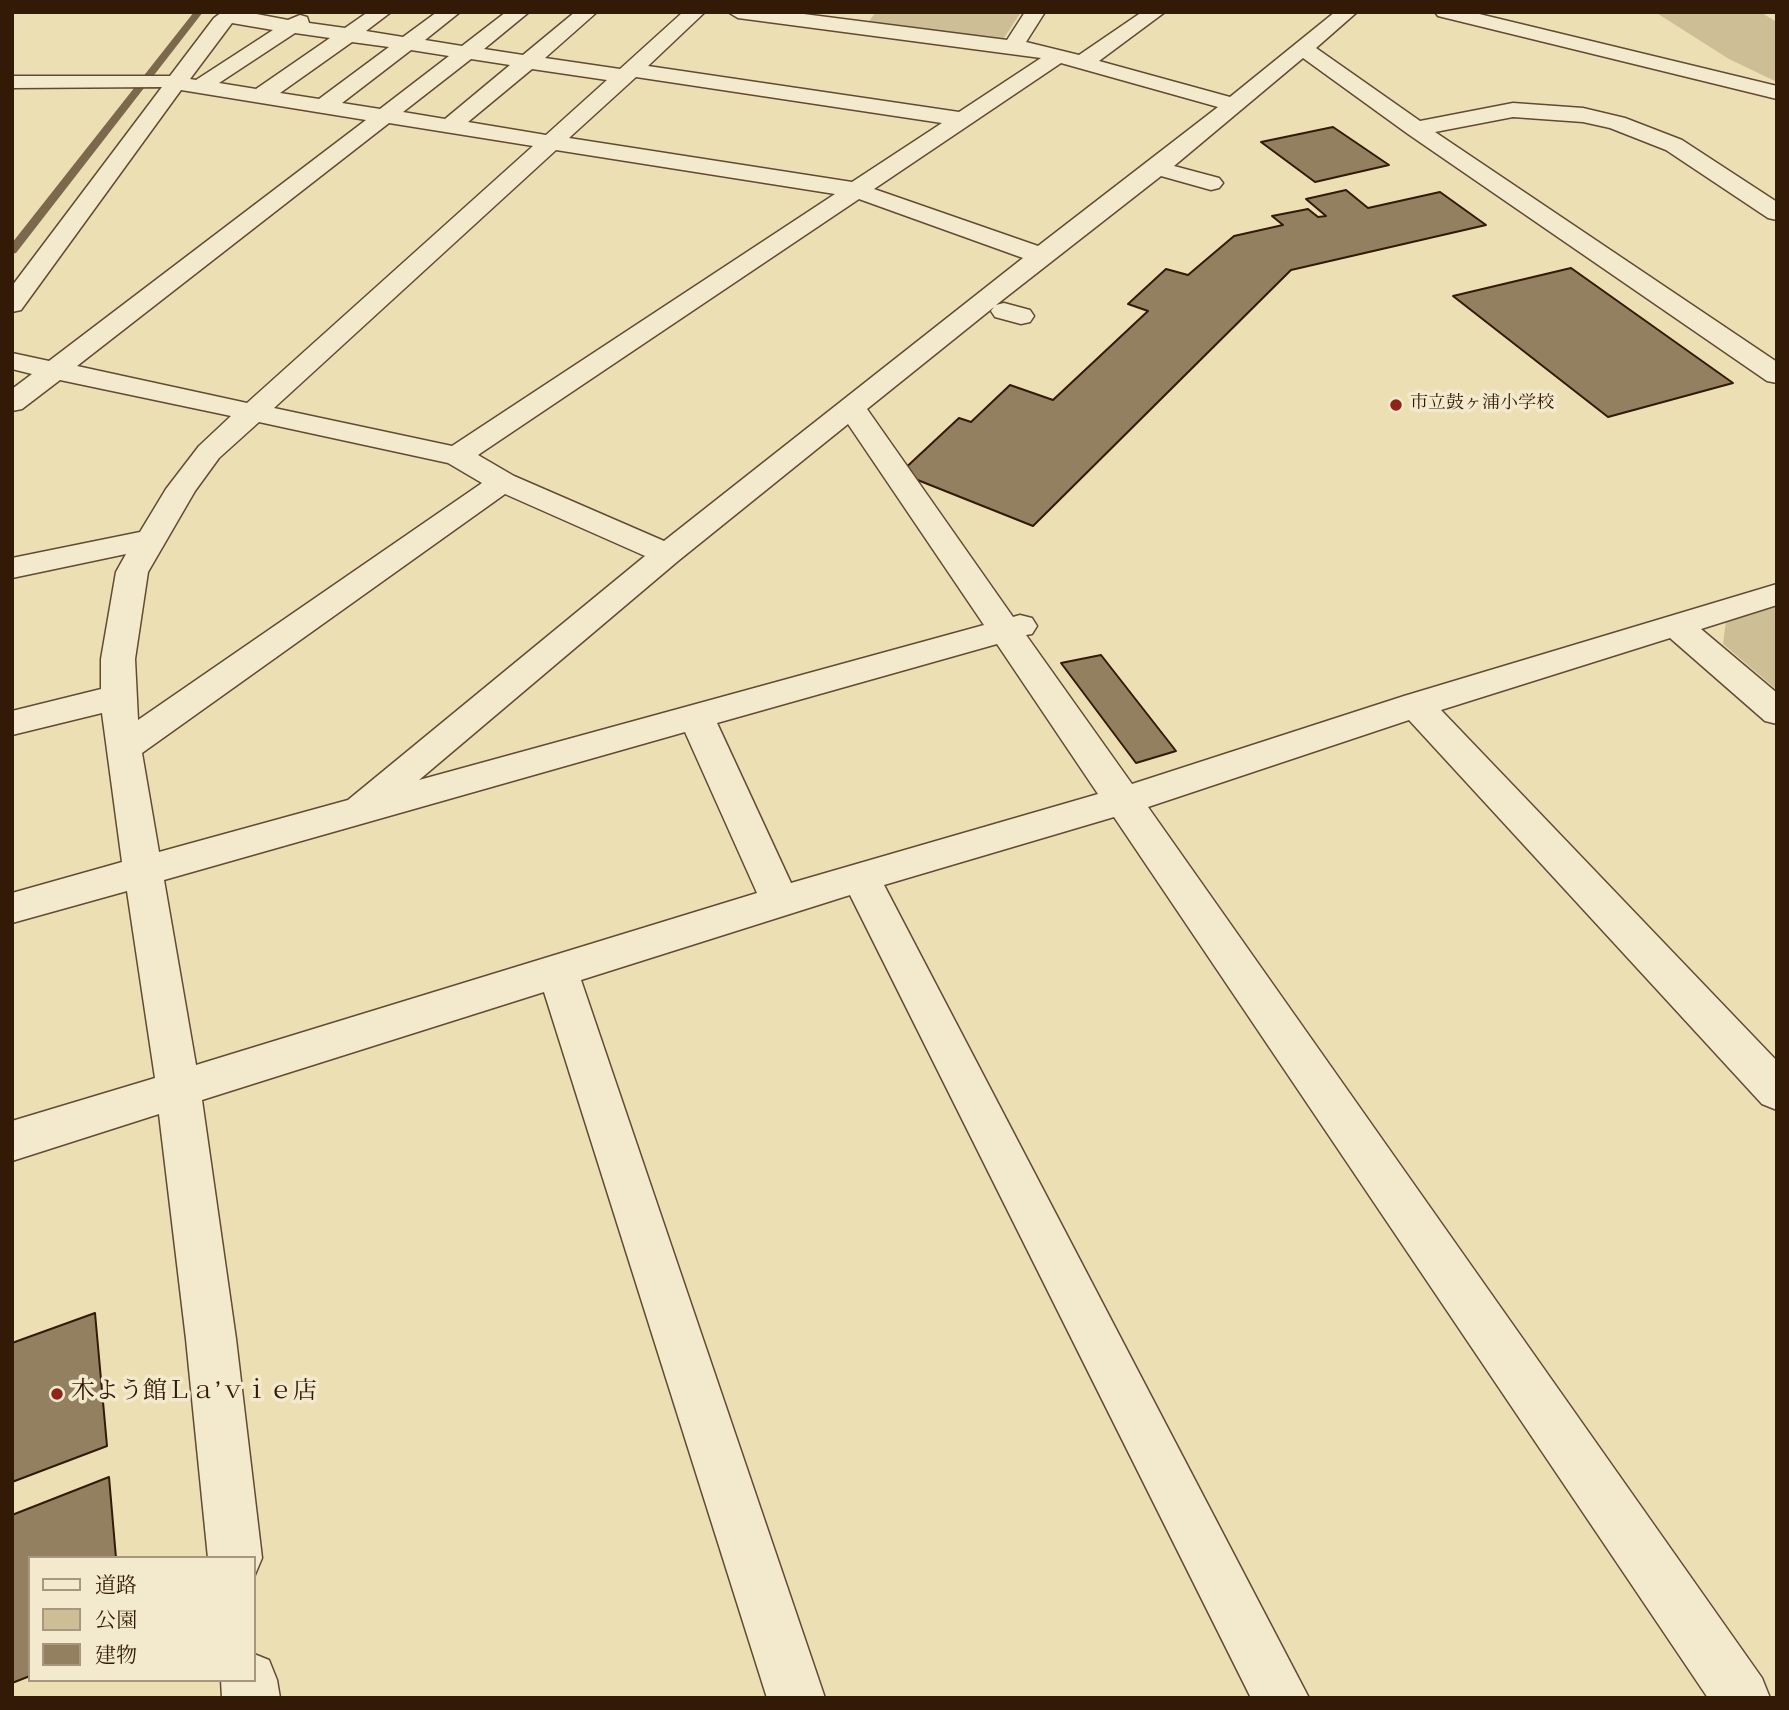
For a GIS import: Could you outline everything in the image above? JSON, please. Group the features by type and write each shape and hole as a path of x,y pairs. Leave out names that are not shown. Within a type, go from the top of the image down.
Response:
{"street":[{"path":"180,84 291,27 314,12"},
{"path":"261,96 381,12"},
{"path":"323,106 450,12"},
{"path":"12,402 519,12"},
{"path":"450,126 587,12"},
{"path":"738,12 860,20 1012,47 1070,59 1232,103"},
{"path":"1012,47 1035,12"},
{"path":"457,456 960,119 1155,12"},
{"path":"363,807 667,554 1041,256 1157,168 1232,103 1304,49 1347,12"},
{"path":"1445,12 1777,93"},
{"path":"235,1556 211,1339 178,1087 123,748 118,659 132,572 181,489 209,452 628,73 684,13"},
{"path":"12,304 180,84 221,22 232,14 291,27 525,62 628,73 960,119"},
{"path":"1304,49 1416,129 1777,375"},
{"path":"12,82 180,84 855,190 1041,256"},
{"path":"1416,129 1513,110 1583,115 1617,123 1674,145 1777,213"},
{"path":"1157,168 1211,183"},
{"path":"12,361 457,456 503,482 667,554"},
{"path":"851,407 1013,628 1123,801 1742,1698"},
{"path":"123,748 503,482"},
{"path":"12,568 149,540"},
{"path":"12,1141 780,901 1123,801 1416,705 1777,594"},
{"path":"1676,625 1777,712"},
{"path":"12,908 363,807 1013,628"},
{"path":"12,723 118,696"},
{"path":"1416,705 1777,1091"},
{"path":"696,717 780,901"},
{"path":"861,878 1281,1698"},
{"path":"558,972 796,1698"}],"green space":[{"path":"876,12 1021,12 1004,38 995,41 874,25 869,21"},
{"path":"1655,12 1760,12 1777,22 1777,82 1729,59"},
{"path":"1777,605 1777,690 1723,644 1726,621"}],"building":[{"path":"1333,127 1389,165 1315,182 1261,142"},
{"path":"1346,190 1368,208 1440,192 1486,225 1291,270 1033,526 900,473 959,418 971,422 1010,385 1053,400 1148,311 1128,304 1166,269 1188,275 1234,236 1283,225 1272,216 1308,209 1318,217 1326,216 1306,199"},
{"path":"1571,268 1733,383 1608,417 1453,296"},
{"path":"1101,655 1176,751 1136,763 1061,663"},
{"name":"木よう館Ｌａ’ｖｉｅ店","path":"95,1313 107,1446 12,1482 12,1343"},
{"path":"109,1477 116,1556 28,1556 28,1677 12,1683 12,1515"}],"waterway":[{"path":"12,251 199,12"}],"place":[{"name":"市立鼓ヶ浦小学校","path":"1396,405"},
{"name":"木よう館Ｌａ’ｖｉｅ店","path":"57,1394"}]}
